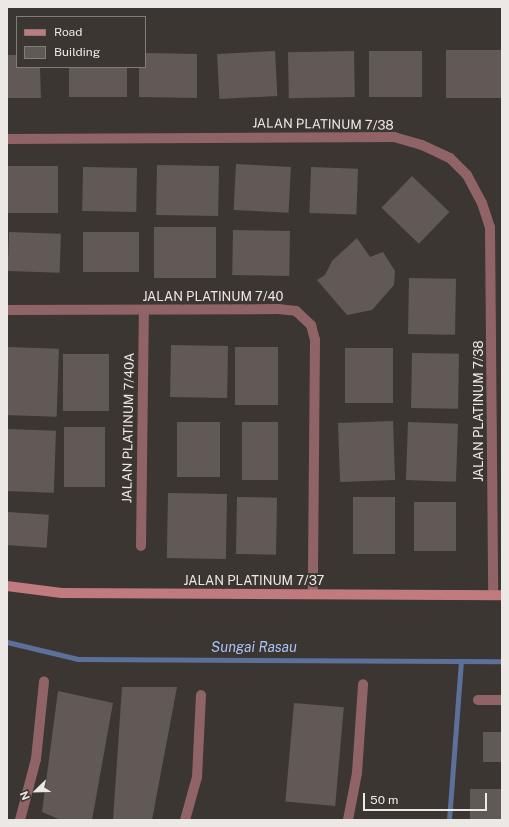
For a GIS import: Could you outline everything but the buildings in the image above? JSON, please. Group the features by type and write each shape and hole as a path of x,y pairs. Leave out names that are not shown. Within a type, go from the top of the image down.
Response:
{"street":[{"name":"JALAN PLATINUM 7/38","path":"7,139 394,137 422,144 450,158 467,175 482,203 490,228 497,595"},
{"name":"JALAN PLATINUM 7/40","path":"7,310 278,309 296,311 311,325 315,340 313,594"},
{"name":"JALAN PLATINUM 7/40A","path":"141,546 144,310"},
{"name":"JALAN PLATINUM 7/37","path":"7,586 62,593 497,595"},
{"path":"20,820 36,759 44,681"},
{"path":"348,820 357,773 363,684"},
{"path":"185,820 197,777 201,696"},
{"path":"478,700 502,700"}],"waterway":[{"name":"Sungai Rasau","path":"7,642 78,659 502,661"},
{"path":"449,820 461,661"}]}
